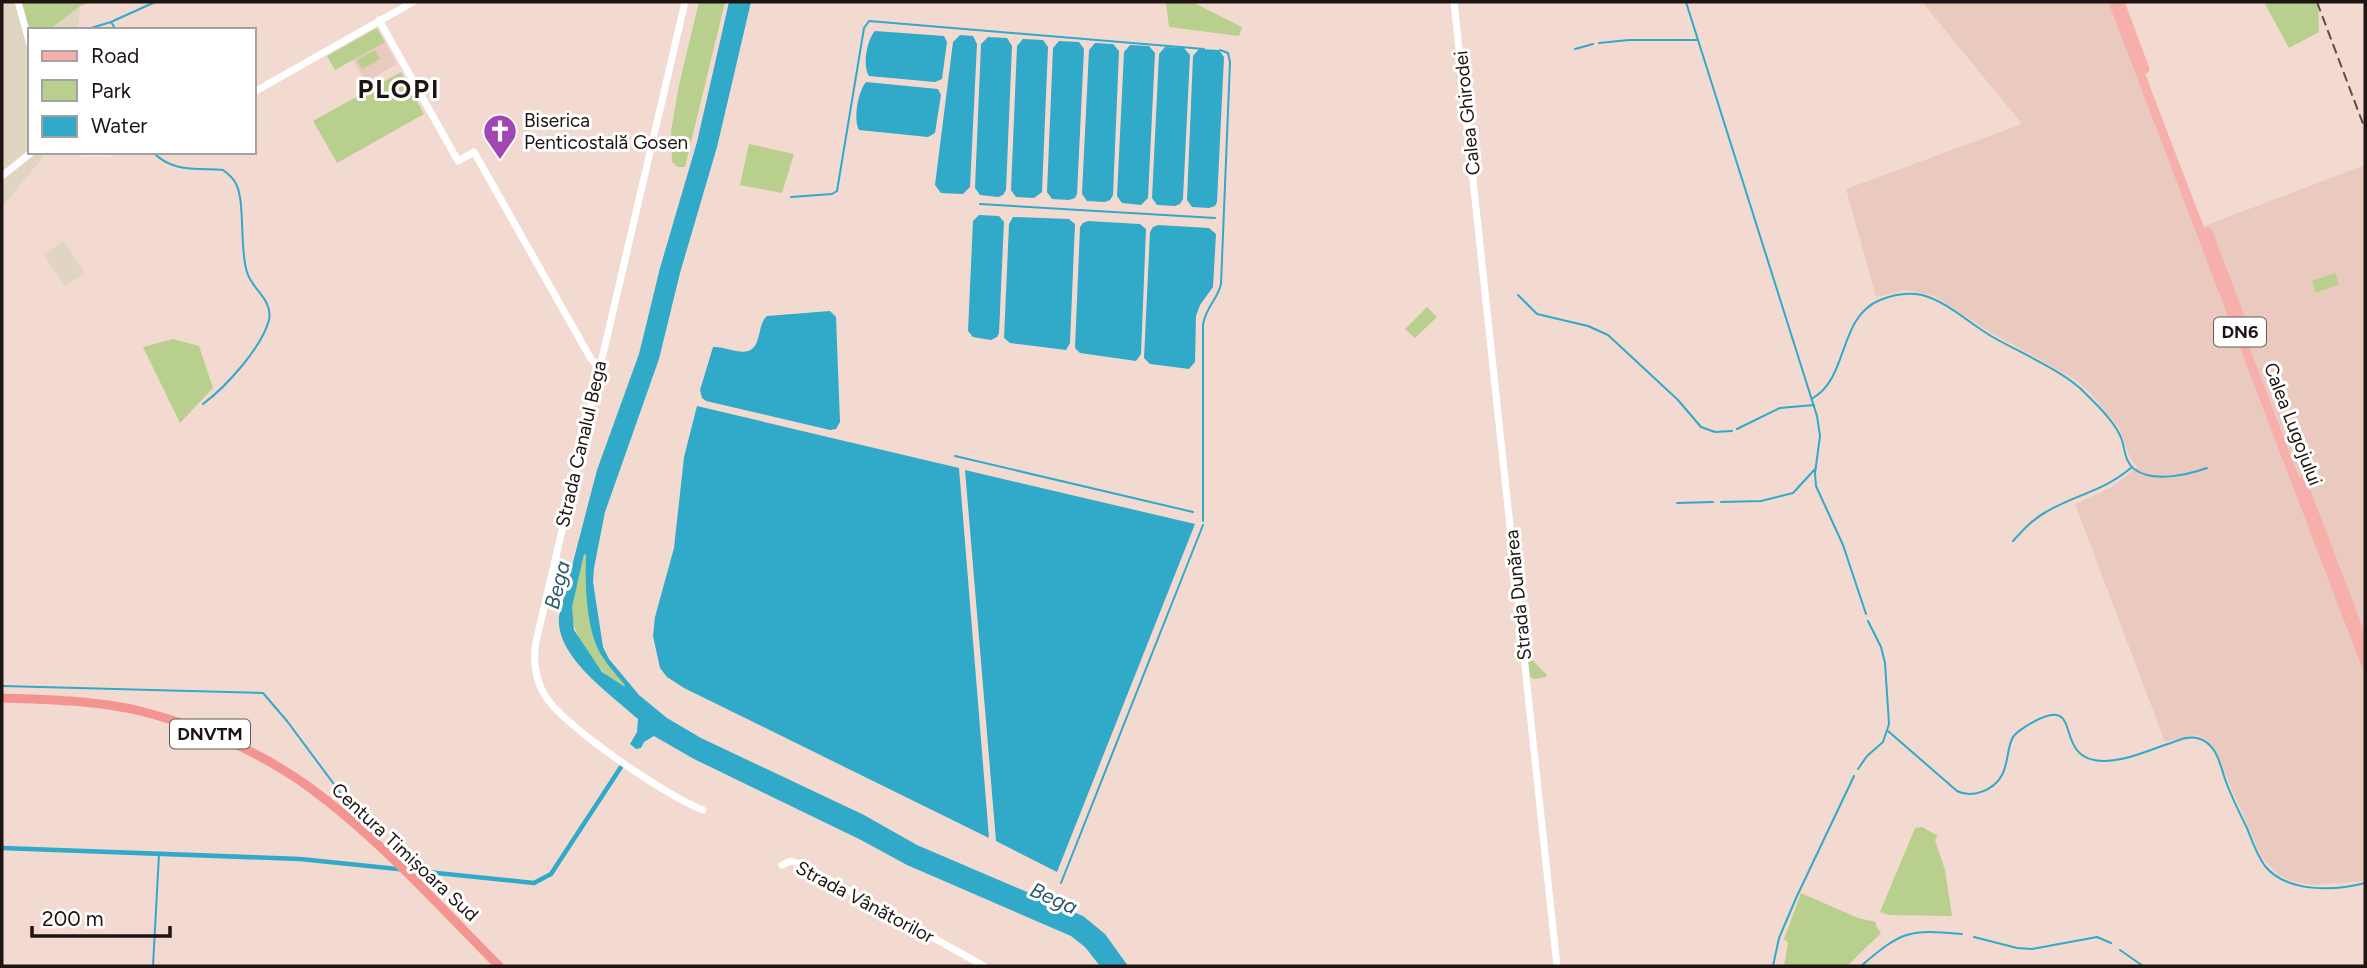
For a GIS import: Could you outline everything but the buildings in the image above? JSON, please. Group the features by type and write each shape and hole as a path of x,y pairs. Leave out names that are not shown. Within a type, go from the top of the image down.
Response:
{"highway":[{"name":"Centura Timișoara Sud","path":"2,698 100,704 138,711 211,734 244,749 308,787 337,809 499,966"}],"main road":[{"name":"Calea Lugojului","path":"2113,2 2365,663"},
{"name":"Calea Lugojului","path":"2120,2 2365,646"}],"street":[{"path":"18,2 28,38"},
{"path":"256,91 413,2"},
{"name":"Strada Canalul Bega","path":"685,2 598,368 536,642 535,660 537,675 545,694 564,716 654,784 703,810"},
{"name":"Calea Ghirodei","path":"1454,2 1478,225"},
{"path":"379,20 458,161 474,152 584,348 598,368"},
{"path":"2,176 30,154"},
{"name":"Strada Dunărea","path":"1478,225 1557,966"},
{"name":"Strada Vânătorilor","path":"782,864 791,861 801,864 984,966"}],"shaded area":[{"path":"2,2 14,2 28,44 28,154 45,154 2,207"},
{"path":"1922,2 2115,2 2204,226 2365,165 2365,881 2312,885 2291,881 2279,875 2262,858 2213,746 2206,739 2195,735 2165,742 2075,504 2112,487 2137,467 2130,458 2120,429 2089,392 2073,378 1993,334 1934,296 1907,290 1876,297 1846,189 2022,124"},
{"path":"80,6 78,28 52,28"},
{"path":"385,42 397,64 366,82 353,60"},
{"path":"63,241 85,273 65,286 44,255"}],"green space":[{"path":"14,2 91,2 80,6 52,28 28,28 26,44"},
{"path":"699,2 725,2 685,167 678,167 672,162 671,131"},
{"path":"1166,2 1192,2 1242,27 1239,36 1169,27"},
{"path":"2264,2 2318,2 2319,32 2289,48"},
{"path":"377,28 385,42 335,70 327,56"},
{"path":"375,50 380,59 362,69 357,60"},
{"path":"401,72 424,114 337,163 313,121"},
{"path":"749,144 794,154 782,193 740,185"},
{"path":"2335,273 2339,284 2316,293 2312,281"},
{"path":"1427,307 1437,317 1415,338 1405,329"},
{"path":"173,339 199,346 213,388 180,423 143,347"},
{"path":"583,554 586,555 588,606 596,644 606,662 625,684 625,688 599,668 576,631 573,597"},
{"path":"1530,658 1547,675 1546,677 1530,677"},
{"path":"1922,827 1938,836 1935,840 1945,870 1952,916 1889,915 1880,912 1915,828"},
{"path":"1801,893 1858,918 1876,922 1881,933 1847,966 1784,966 1788,943 1784,939"}],"water":[{"path":"729,2 751,2 717,147 680,273 659,359 605,512 593,582 603,647 609,659 639,695 667,718 701,738 864,815 917,845 1083,916 1105,934 1128,966 1100,966 1085,947 1071,936 907,865 694,759 654,736 644,742 641,748 636,749 630,744 637,732 638,719 587,674 566,646 560,631 559,616 597,470 639,354 660,268 697,142","holes":["584,554 586,592 595,643 625,687 602,672 574,630 572,607"]},
{"path":"875,31 944,36 947,42 942,79 935,82 869,76 866,53"},
{"path":"960,35 973,36 977,44 970,187 963,194 941,193 935,185 953,42"},
{"path":"988,37 1007,38 1012,46 1006,190 998,197 980,195 975,188 981,44"},
{"path":"1023,39 1043,40 1048,47 1042,192 1034,198 1016,197 1011,190 1017,46"},
{"path":"1059,41 1079,42 1084,49 1077,194 1069,200 1052,199 1047,192 1053,48"},
{"path":"1095,43 1113,44 1119,51 1113,195 1105,202 1087,201 1082,194 1089,50"},
{"path":"1130,45 1149,46 1155,53 1148,198 1141,205 1122,203 1117,196 1124,52"},
{"path":"1165,47 1184,48 1190,55 1183,199 1175,206 1157,205 1152,198 1159,54"},
{"path":"1199,49 1219,50 1224,57 1217,202 1209,208 1192,207 1187,200 1193,56"},
{"path":"866,82 938,89 941,95 935,133 928,137 859,130 856,120 857,106"},
{"path":"979,215 999,216 1004,222 999,333 991,340 973,337 968,331 973,221"},
{"path":"1013,217 1069,219 1075,224 1070,343 1066,350 1010,343 1004,338 1009,224"},
{"path":"1088,221 1140,224 1146,229 1141,354 1136,361 1080,353 1075,348 1080,227"},
{"path":"1158,225 1209,228 1216,234 1213,287 1200,305 1196,316 1195,362 1189,369 1150,364 1144,358 1150,232"},
{"path":"830,311 836,317 840,422 836,429 830,430 702,398 700,390 713,347 748,351 758,340 767,316"},
{"path":"697,406 959,468 989,838 684,688 667,677 660,668 653,636 655,617 674,548 684,457"},
{"path":"965,470 1195,524 1057,872 996,841"}],"waterway":[{"path":"91,28 155,2"},
{"path":"1686,2 1817,416 1820,436 1816,486 1843,545 1866,614"},
{"path":"791,197 832,194 837,191 864,28 869,21 1204,49"},
{"path":"111,22 115,28"},
{"path":"1599,43 1698,40"},
{"path":"1575,49 1593,44"},
{"path":"1203,521 1203,325 1221,284 1230,62 1228,53 1220,50"},
{"path":"155,154 177,166 223,170 234,180 240,200 247,272 268,306 269,320 259,342 232,377 203,404"},
{"path":"980,204 1215,218"},
{"path":"1518,295 1537,314 1588,326 1608,335 1678,400 1701,427 1715,432 1732,431"},
{"path":"1813,398 1833,376 1850,333 1867,308 1895,295 1922,295 1949,307 1991,336 2054,370 2077,386 2116,427 2127,459 2134,469 2160,477 2207,468"},
{"path":"1737,429 1780,408 1814,405"},
{"path":"955,456 1193,512"},
{"path":"2013,541 2041,515 2111,482 2132,467"},
{"path":"1721,502 1761,501 1793,493 1816,468"},
{"path":"1677,503 1713,502"},
{"name":"Bega","path":"1061,883 1203,525"},
{"path":"1858,769 1867,756 1883,742 1889,724 1885,663 1881,647 1868,621"},
{"path":"2,686 263,693 342,795"},
{"path":"1888,731 1957,791 1969,794 1982,792 1994,785 2004,771 2013,737 2046,716 2057,715 2063,719 2074,746 2082,755 2094,760 2123,759 2184,739 2197,738 2209,744 2216,754 2257,853 2274,875 2312,888 2340,888 2365,883"},
{"path":"2,848 300,859 534,883 551,874 621,767"},
{"path":"1773,966 1779,938 1854,776"},
{"path":"153,966 159,854"},
{"path":"1861,966 1886,946 1907,935 1929,932 1962,934"},
{"path":"1974,937 2032,949 2097,937 2111,943"},
{"path":"2120,950 2143,966"}],"railway":[{"path":"2317,2 2365,129"}],"place":[{"name":"Biserica Penticostală Gosen","path":"500,161"}],"district":[{"name":"PLOPI","path":"399,89"}]}
